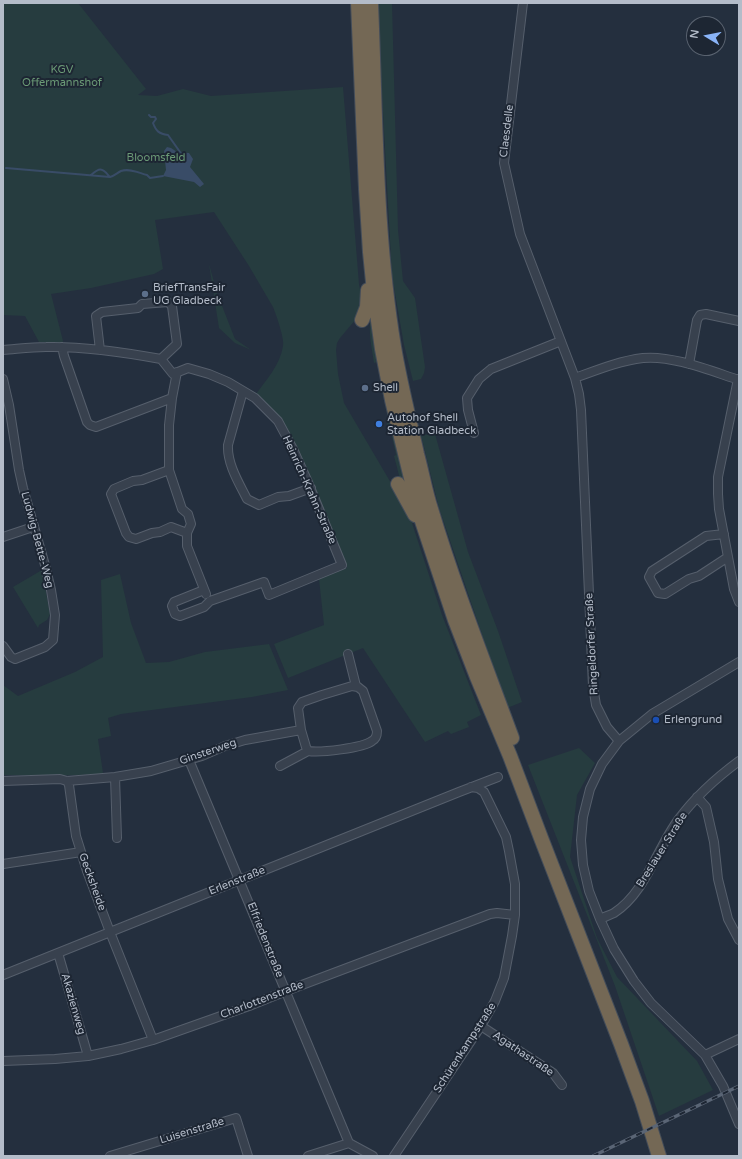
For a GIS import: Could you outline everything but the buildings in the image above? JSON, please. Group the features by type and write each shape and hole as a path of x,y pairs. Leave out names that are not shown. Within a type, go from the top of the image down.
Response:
{"highway":[{"path":"358,3 366,189 370,252 378,321 392,400 420,515 548,835 627,1040 667,1156"},
{"path":"371,3 378,189 386,289 394,346 404,399 430,508 477,677 536,823 618,1037 642,1101 659,1156"},
{"path":"362,320 367,307 370,252"},
{"path":"398,484 414,514 426,531"}],"street":[{"name":"Claesdelle","path":"523,3 504,163 520,234 545,301"},
{"name":"Ringeldorfer Straße","path":"545,301 575,378 579,394 581,410 593,686 596,706 607,727 619,740"},
{"path":"100,350 96,316 102,312 138,308 142,304 168,302 172,306 177,344 161,359"},
{"path":"688,364 697,320 700,315 706,314 739,321"},
{"path":"474,433 468,410 467,398 479,379 491,369 561,341"},
{"path":"62,347 87,422 93,427 172,398"},
{"path":"3,350 62,347 118,351 161,359 172,374 177,372 172,398 169,430 169,470 182,509 188,514 191,524 187,533 187,546 204,590 210,601"},
{"path":"575,378 619,363 644,358 664,359 688,364 739,379 718,477 718,494 724,534 734,589 739,602"},
{"name":"Heinrich-Krahn-Straße","path":"177,372 188,368 228,382 255,398 278,421 293,449 342,565 270,595 264,582 210,601 204,607 180,616 175,614 172,606 174,602 204,590"},
{"name":"Ludwig-Bette-Weg","path":"3,379 9,405 19,470 33,527 45,566 55,615 53,640 45,647 15,660 3,646"},
{"path":"243,391 227,453 247,500 259,505 278,497 289,496 310,488"},
{"path":"169,470 120,486 114,489 112,494 126,533 129,537 136,539 171,527 187,533"},
{"path":"3,537 33,527"},
{"path":"724,534 706,536 652,571 649,577 658,593 664,594 689,579 699,576 728,557"},
{"path":"280,766 308,751 315,752 344,749 367,744 375,739 378,731 363,691 356,686 348,654"},
{"path":"739,662 652,714 619,740 602,764 590,789 583,817 581,840 583,865 589,891 614,948 634,981 651,1003 705,1055 723,1086 739,1124"},
{"path":"308,751 301,730 298,708 301,704 322,695 356,686"},
{"name":"Ginsterweg","path":"67,780 115,777 151,771 189,760 245,740 301,730"},
{"name":"Elfriedenstraße","path":"189,760 349,1143"},
{"name":"Breslauer Straße","path":"600,919 613,913 635,892 643,882 677,822 697,797 719,776 739,761"},
{"path":"115,777 117,838"},
{"name":"Erlenstraße","path":"3,975 472,787 498,778"},
{"path":"3,781 67,780"},
{"name":"Gecksheide","path":"67,780 76,836 86,871 154,1040"},
{"name":"Schürenkampstraße","path":"394,1156 481,1026 495,1002 504,978 515,914 514,884 509,851 506,837 484,792 478,788 472,787"},
{"path":"697,797 706,807 714,842 718,879 728,919 739,940"},
{"path":"3,864 81,852"},
{"name":"Charlottenstraße","path":"3,1061 88,1056 154,1040 249,1006 490,914 515,914"},
{"name":"Akazienweg","path":"58,953 88,1056"},
{"name":"Agathastraße","path":"481,1026 553,1073 562,1085"},
{"path":"705,1055 739,1039"},
{"name":"Luisenstraße","path":"110,1156 236,1118 248,1156"},
{"path":"308,1156 349,1143 373,1156"}],"green space":[{"path":"3,3 78,3 146,89 138,95 157,96 183,89 211,96 343,87 359,284 363,307 356,319 337,343 336,350 338,374 344,403 391,483 416,521 412,523 442,615 481,715 467,722 469,727 451,734 448,731 425,742 363,648 288,678 274,644 324,625 319,579 347,568 291,437 268,406 256,394 272,372 279,359 283,346 282,333 273,307 249,266 214,212 155,220 163,269 154,274 91,288 51,294 63,341 62,343 39,342 25,316 3,315"},
{"path":"377,3 392,3 398,230 403,281 415,298 425,367 421,379 413,381 404,345 392,276"},
{"path":"209,264 217,293 235,339 251,350 235,343 219,328"},
{"path":"373,322 392,427 408,489 401,483 394,456 396,455 391,432 388,432 387,423 389,423 377,362 374,363 371,343 370,323"},
{"path":"435,434 468,552 498,631 522,702 507,708 439,508 421,435"},
{"path":"42,570 50,614 47,620 39,625 38,628 13,587"},
{"path":"120,574 131,623 146,663 169,662 205,652 269,644 288,690 252,697 121,714 108,718 111,736 98,739 102,774 3,775 3,685 18,696 75,672 103,657 101,580"},
{"path":"579,748 595,763 577,795 570,857 597,938 617,977 697,1061 713,1090 659,1116 615,986 528,765"}],"water":[{"path":"167,147 177,152 189,153 193,159 190,167 204,184 200,187 194,182 163,176 166,170 164,151"}],"waterway":[{"path":"149,115 151,117 155,117 156,119 153,123 157,130 162,134 168,135 180,152"},
{"path":"6,168 110,177 121,171 128,170 147,175 150,178 163,176"},
{"path":"91,175 98,170 102,170 109,176"}],"railway":[{"path":"593,1156 739,1086"}],"place":[{"name":"BriefTransFair UG Gladbeck","path":"145,294"},
{"name":"Shell","path":"365,388"},
{"name":"Autohof Shell Station Gladbeck","path":"379,424"},
{"name":"Erlengrund","path":"656,720"}],"park label":[{"name":"KGV Offermannshof","path":"62,76"},
{"name":"Bloomsfeld","path":"156,158"}]}
